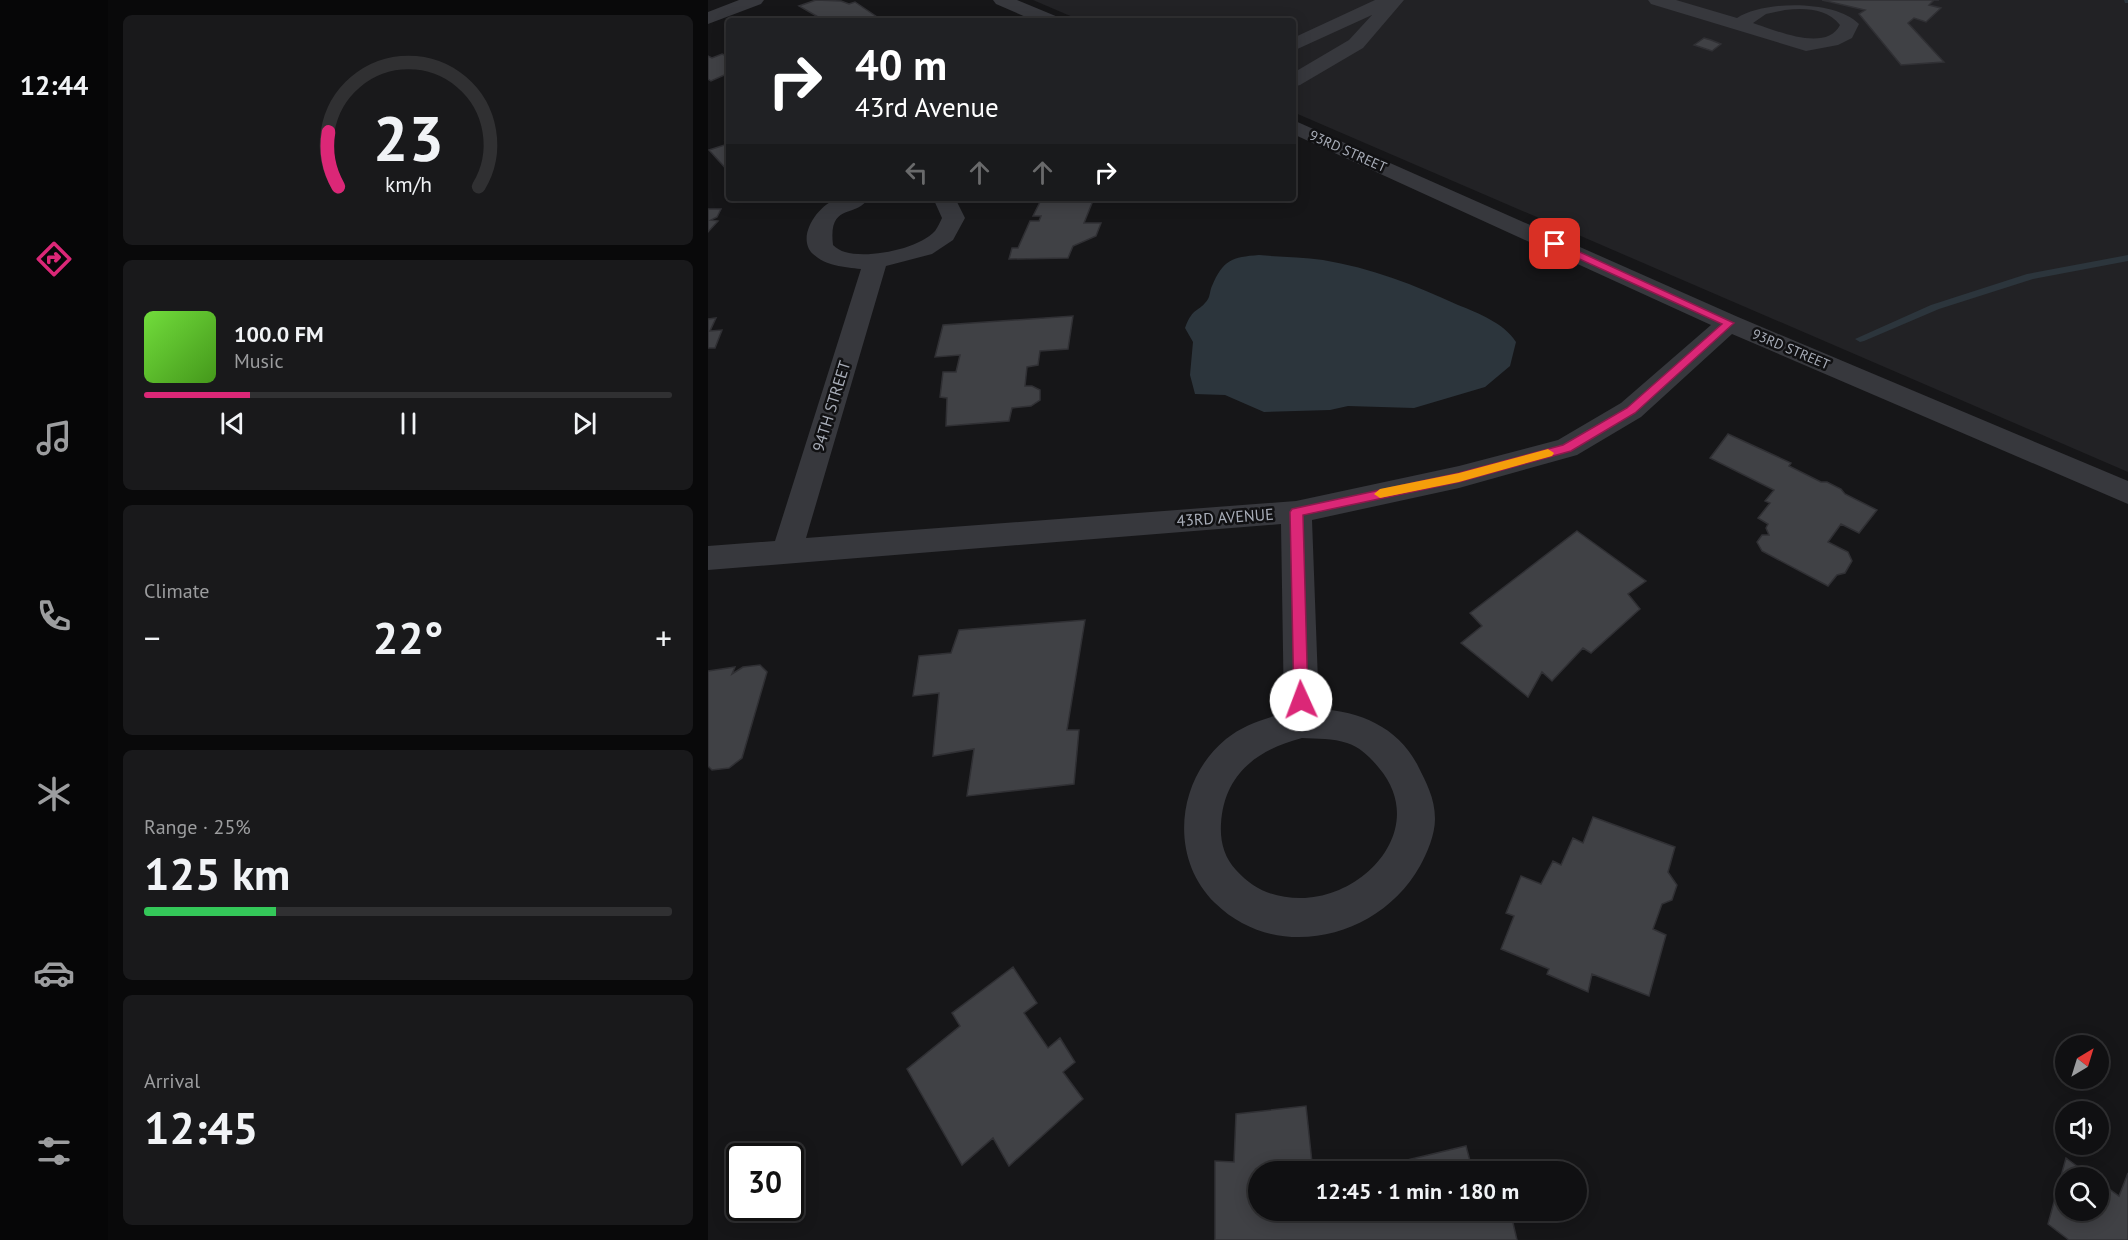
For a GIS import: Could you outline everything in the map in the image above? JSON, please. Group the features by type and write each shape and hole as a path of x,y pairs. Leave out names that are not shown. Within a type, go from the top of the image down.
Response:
{"street":[{"path":"708,18 754,0"},
{"path":"1002,0 1044,18"},
{"path":"1296,44 1389,0"},
{"path":"1296,79 1356,44 1395,0"},
{"path":"1657,0 1740,26 1806,45 1845,34 1850,24 1845,15 1819,5 1783,3 1760,10 1740,26"},
{"name":"93RD STREET","path":"1296,127 1729,323 2128,493"},
{"path":"852,201 832,212 821,224 817,236 821,248 833,257 852,262 875,262 908,255 936,241 948,230 953,218 952,207 947,201"},
{"name":"94TH STREET","path":"787,551 875,262"},
{"name":"43RD AVENUE","path":"708,558 1296,512 1459,477 1567,448 1631,410 1729,323"},
{"path":"1296,512 1302,723"},
{"path":"1302,723 1334,724 1364,734 1373,740 1389,752 1407,777 1416,806 1413,838 1400,868 1376,894 1344,911 1308,919 1270,915 1236,899 1213,873 1201,841 1202,808 1215,776 1239,750 1268,732 1302,723"}],"shaded area":[{"path":"1033,0 2128,0 2128,472 1296,113 1296,18 1075,18"},
{"path":"1259,255 1323,260 1375,272 1474,311 1505,329 1516,342 1510,366 1485,387 1414,408 1348,406 1330,410 1264,412 1225,395 1195,394 1190,375 1193,342 1185,328 1188,321 1208,299 1216,277 1225,265 1235,259"}],"building":[{"path":"816,0 841,1 849,4 855,2 879,18 820,18 799,6"},
{"path":"1822,0 1934,0 1929,5 1941,8 1926,22 1914,18 1908,23 1944,62 1901,65 1859,14 1865,10"},
{"path":"1704,38 1721,44 1712,51 1694,45"},
{"path":"722,54 726,56 726,74 711,81 708,79 708,56 712,58"},
{"path":"726,145 726,169 709,150"},
{"path":"1040,201 1093,201 1084,223 1101,223 1096,236 1073,246 1068,258 1009,259 1012,248 1018,248 1030,221 1039,221 1041,216 1033,216"},
{"path":"708,209 721,209 717,217 711,220 718,221 708,232"},
{"path":"1073,316 1068,349 1040,351 1038,365 1027,367 1025,386 1032,386 1040,390 1040,400 1031,406 1012,408 1009,421 946,426 947,398 940,397 943,372 956,372 960,355 935,357 943,325"},
{"path":"716,318 710,331 722,330 715,348 708,348 708,319"},
{"path":"1728,434 1791,463 1789,466 1841,489 1845,494 1877,510 1859,533 1841,524 1828,542 1848,552 1852,561 1845,573 1837,575 1828,586 1762,551 1757,542 1762,535 1769,535 1766,528 1768,524 1758,518 1770,503 1765,501 1774,490 1710,458"},
{"path":"1577,531 1646,581 1628,594 1640,609 1591,653 1583,648 1552,681 1542,672 1528,697 1461,643 1482,626 1470,613"},
{"path":"1085,620 1067,730 1079,730 1074,784 967,796 974,749 933,756 939,693 913,696 919,656 951,653 959,630"},
{"path":"760,665 767,672 742,758 729,768 712,770 708,766 708,671 735,667 732,674 743,667"},
{"path":"1593,817 1675,847 1668,872 1677,885 1672,900 1662,904 1653,929 1666,935 1649,996 1592,974 1588,992 1547,974 1549,969 1501,949 1514,916 1506,913 1521,876 1541,884 1553,861 1561,865 1573,838 1583,843"},
{"path":"1013,967 1037,1003 1024,1013 1048,1048 1060,1038 1075,1062 1063,1072 1083,1099 1009,1166 993,1138 962,1165 907,1069 960,1026 952,1013"},
{"path":"1306,1106 1312,1161 1248,1161 1248,1221 1513,1221 1517,1240 1215,1240 1215,1161 1234,1162 1236,1114"},
{"path":"1466,1146 1470,1161 1403,1161"},
{"path":"2066,1158 2078,1167 2064,1167"},
{"path":"2128,1173 2128,1240 2069,1240 2048,1224 2055,1198 2055,1221 2109,1221 2109,1189 2119,1196"}],"waterway":[{"path":"1860,339 1935,307 2031,276 2128,258"}],"slow traffic":[{"path":"1380,494 1459,477 1548,453"}],"route":[{"path":"1301,700 1296,512 1459,477 1567,448 1631,410 1729,323 1555,244"}]}
